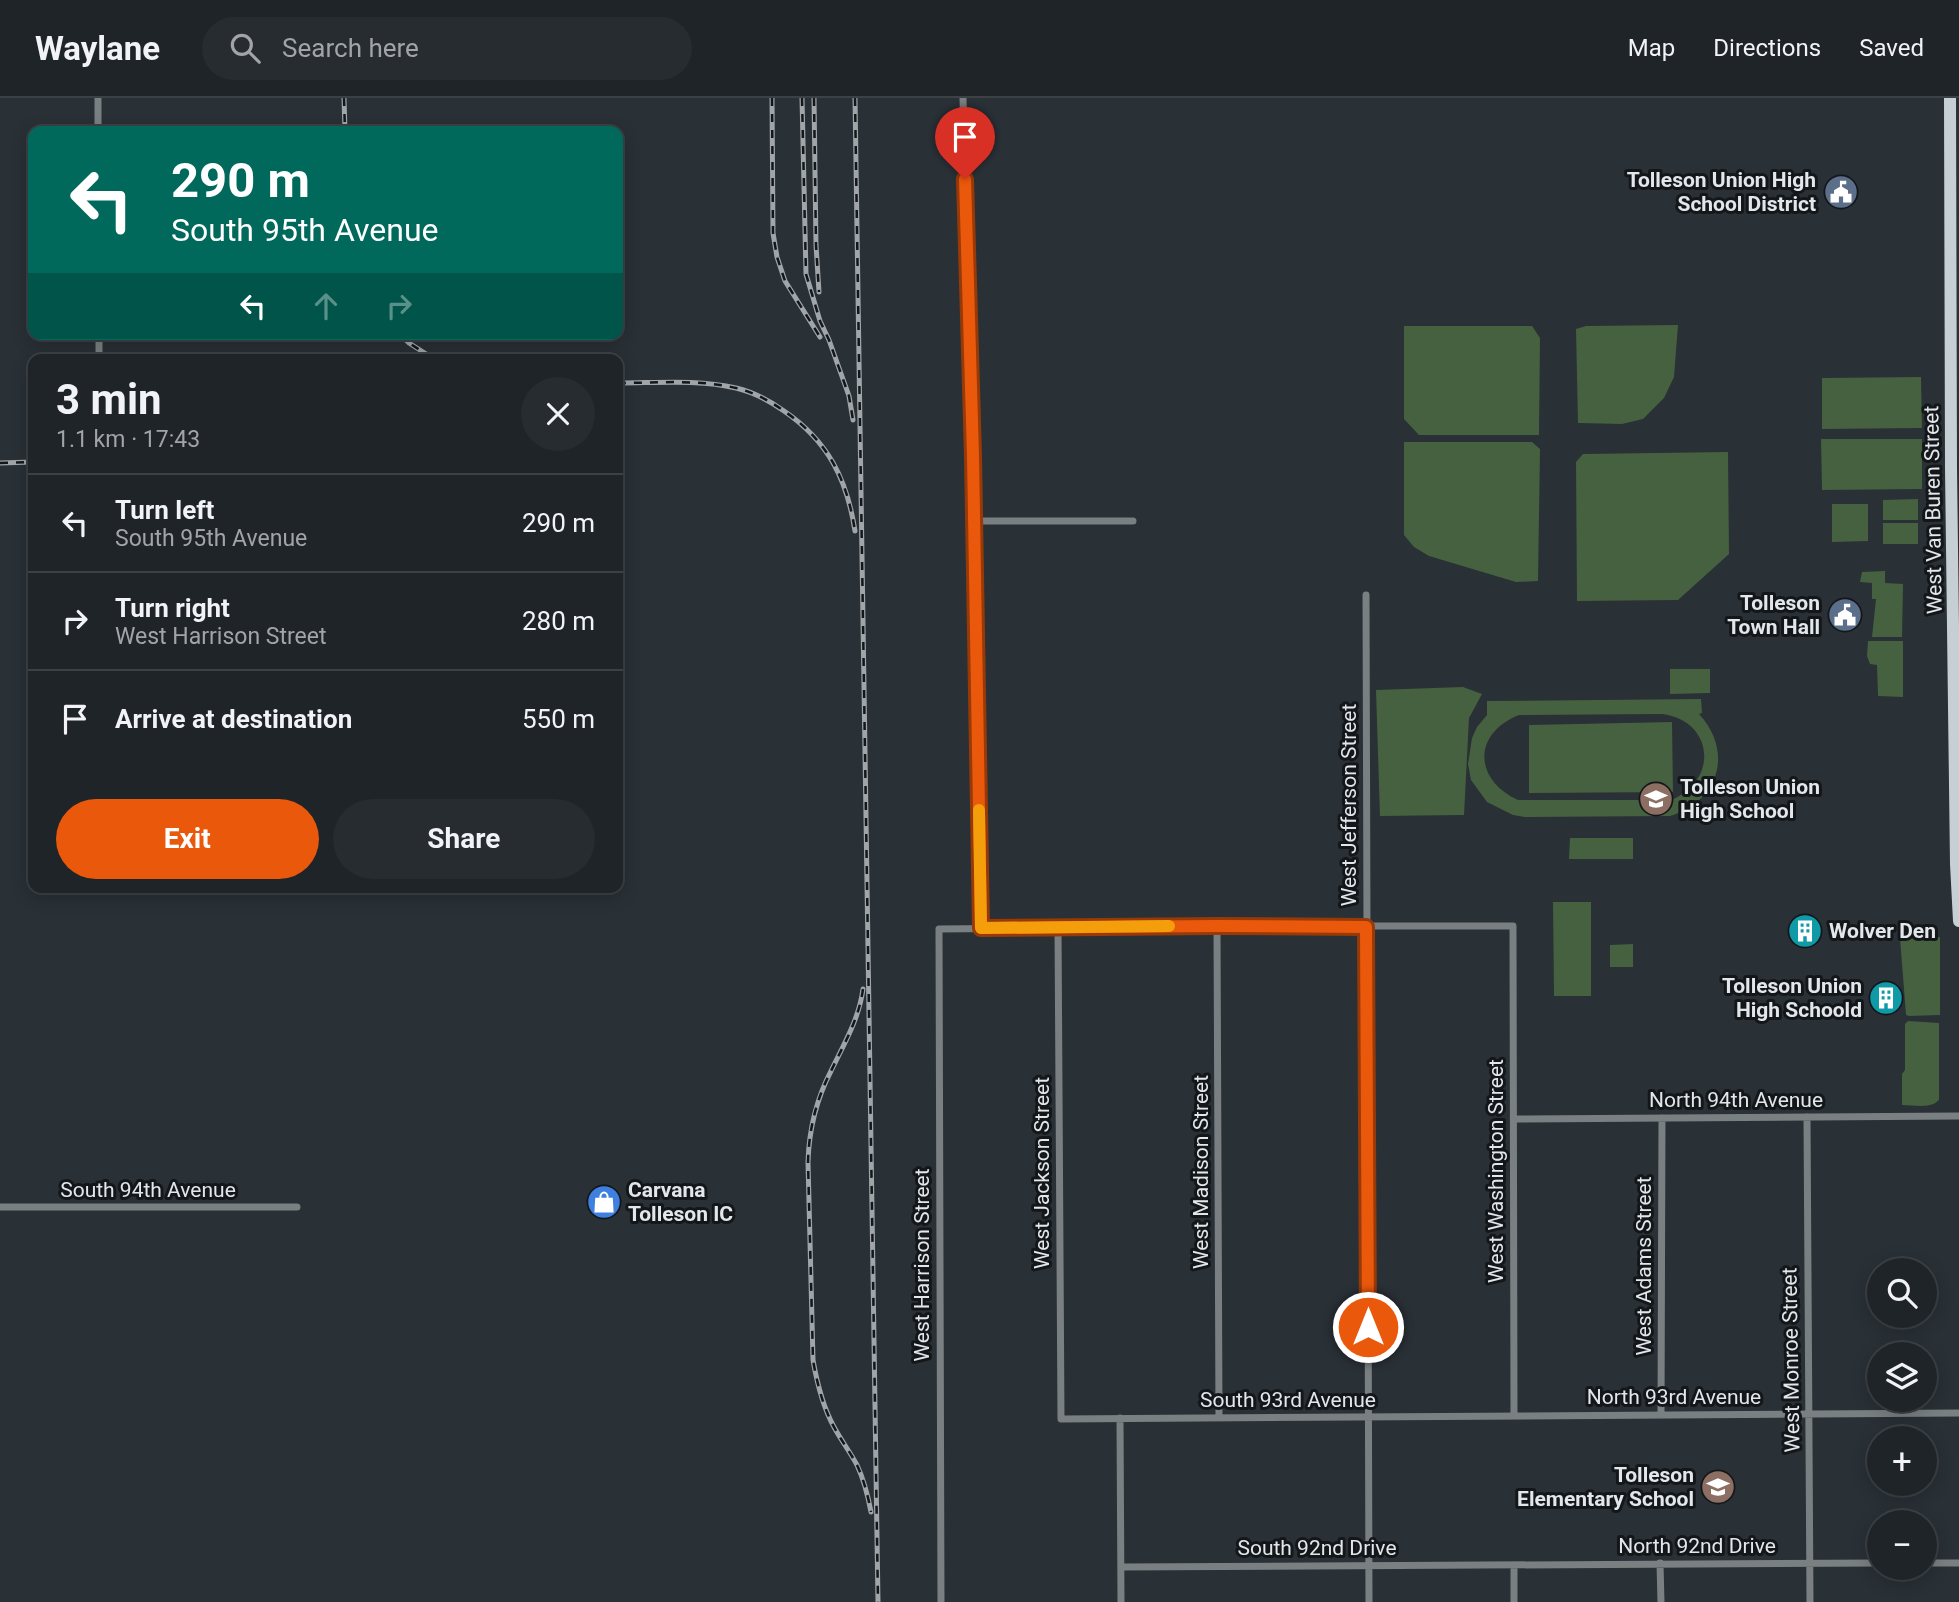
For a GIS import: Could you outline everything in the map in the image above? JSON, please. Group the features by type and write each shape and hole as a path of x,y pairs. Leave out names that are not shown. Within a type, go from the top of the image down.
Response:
{"main road":[{"name":"West Van Buren Street","path":"1950,98 1951,468 1957,640 1956,863 1959,921"}],"street":[{"path":"98,98 98,126"},
{"path":"963,98 981,928 1366,927"},
{"path":"974,521 1133,521"},
{"name":"West Jefferson Street","path":"1366,595 1368,1602"},
{"name":"West Madison Street","path":"1217,926 1219,1418"},
{"name":"West Washington Street","path":"1366,927 1513,926 1514,1416"},
{"name":"West Jackson Street","path":"1058,927 1061,1419"},
{"name":"West Harrison Street","path":"941,1602 939,929 981,928"},
{"name":"North 94th Avenue","path":"1514,1119 1959,1116"},
{"name":"West Monroe Street","path":"1807,1117 1810,1602"},
{"name":"West Adams Street","path":"1661,1415 1662,1118"},
{"name":"South 94th Avenue","path":"0,1208 297,1208"},
{"name":"North 93rd Avenue","path":"1514,1416 1959,1413"},
{"name":"South 93rd Avenue","path":"1061,1419 1514,1416"},
{"path":"1120,1418 1121,1602"},
{"path":"1660,1563 1661,1602"},
{"name":"North 92nd Drive","path":"1514,1565 1867,1563"},
{"path":"1937,1563 1959,1563"},
{"path":"1514,1565 1514,1602"},
{"name":"South 92nd Drive","path":"1121,1567 1514,1565"}],"green space":[{"path":"1678,325 1674,377 1664,398 1643,419 1622,424 1578,423 1576,329 1586,326"},
{"path":"1404,326 1532,326 1540,338 1539,435 1419,435 1404,419"},
{"path":"1921,377 1922,428 1822,429 1822,378"},
{"path":"1821,439 1922,439 1922,489 1822,490"},
{"path":"1404,442 1532,442 1540,449 1538,581 1516,582 1429,556 1414,547 1404,535"},
{"path":"1728,452 1729,554 1678,600 1577,601 1576,462 1583,454"},
{"path":"1918,499 1918,520 1883,520 1883,500"},
{"path":"1832,504 1868,504 1868,541 1832,542"},
{"path":"1883,523 1918,523 1918,544 1883,544"},
{"path":"1885,571 1885,583 1903,584 1902,637 1872,637 1876,599 1872,599 1872,583 1860,582 1862,572"},
{"path":"1868,641 1903,641 1903,697 1878,696 1877,665 1870,664 1867,656"},
{"path":"1670,669 1710,669 1710,693 1670,694"},
{"path":"1463,687 1482,694 1469,718 1464,815 1380,816 1376,690"},
{"path":"1701,699 1702,713 1699,714 1710,729 1716,744 1716,774 1700,799 1687,809 1670,816 1513,815 1487,802 1471,780 1468,764 1472,738 1487,715 1487,701","holes":["1662,714 1679,719 1692,727 1700,739 1704,752 1703,766 1687,791 1671,800 1518,800 1493,781 1484,757 1486,745 1493,733 1519,715"]},
{"path":"1672,722 1673,792 1529,793 1529,725"},
{"path":"1570,838 1633,838 1633,859 1569,859"},
{"path":"1553,902 1591,902 1591,996 1554,996"},
{"path":"1940,937 1940,1015 1906,1015 1900,938"},
{"path":"1633,944 1633,967 1610,967 1610,945"},
{"path":"1908,1021 1939,1023 1939,1100 1932,1105 1902,1105 1905,1024"}],"railway":[{"path":"344,98 345,126"},
{"path":"772,98 773,233 777,257 785,281 820,337"},
{"path":"802,98 806,274 820,321 849,396 853,420"},
{"path":"814,98 819,292"},
{"path":"855,98 878,1602"},
{"path":"406,340 426,354"},
{"path":"623,383 722,385 749,392 773,404 813,435 824,448 841,478 855,531"},
{"path":"0,463 28,462"},
{"path":"863,989 855,1021 817,1104 808,1162 813,1360 827,1411 857,1465 871,1512"}],"slow traffic":[{"path":"979,810 981,928 1169,926"}],"place":[{"name":"Tolleson Union High School District","path":"1841,192"},
{"name":"Tolleson Town Hall","path":"1845,615"},
{"name":"Tolleson Union High School","path":"1656,799"},
{"name":"Wolver Den","path":"1805,931"},
{"name":"Tolleson Union High Schoold","path":"1886,998"},
{"name":"Carvana Tolleson IC","path":"604,1202"},
{"name":"Tolleson Elementary School","path":"1718,1487"}],"route":[{"path":"965,179 981,928 1366,927 1368,1327"}]}
